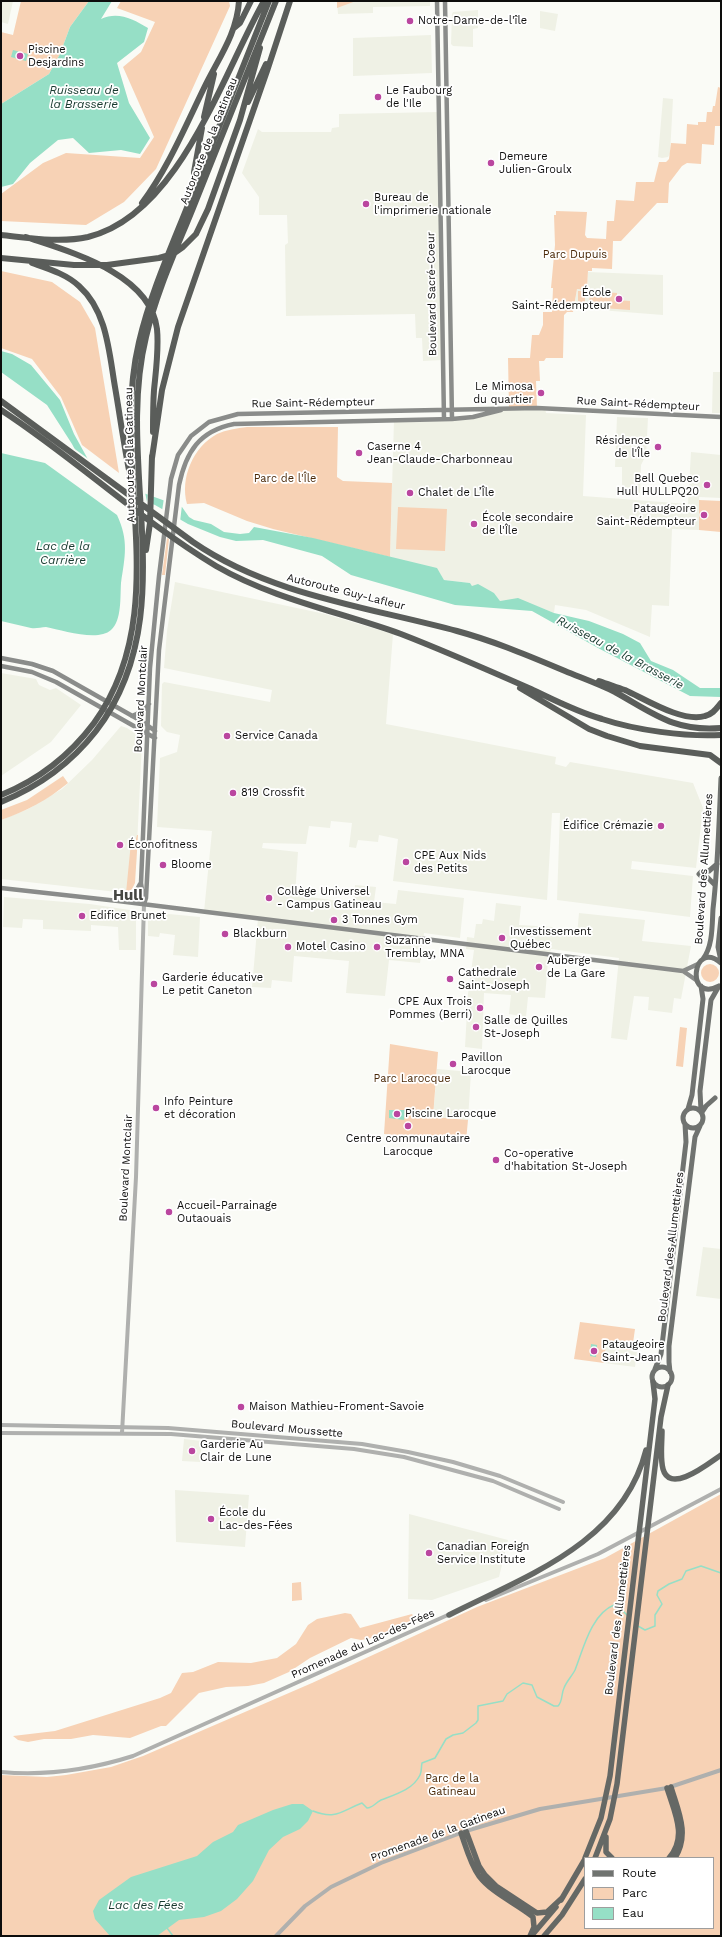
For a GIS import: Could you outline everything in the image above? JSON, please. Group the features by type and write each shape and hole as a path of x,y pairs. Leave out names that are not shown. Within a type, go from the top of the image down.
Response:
{"highway":[{"path":"134,214 161,174 216,66 234,28 239,1"},
{"path":"234,28 240,23 251,1"},
{"path":"1,235 62,240 83,238 110,229 134,214 153,197 186,151 216,96 264,1"},
{"name":"Autoroute de la Gatineau","path":"1,795 40,775 73,747 98,718 117,682 128,650 135,613 137,568 130,414 135,359 146,313 269,1"},
{"name":"Autoroute de la Gatineau","path":"1,802 37,784 63,765 92,736 109,711 124,683 135,650 141,613 143,567 137,394 140,364 148,328 162,287 276,1"},
{"path":"152,458 162,390 178,327 290,1"},
{"path":"1,258 78,265 120,264 165,257 183,248 196,234 208,209 240,120 267,23"},
{"path":"240,120 274,46"},
{"path":"194,190 194,172 204,117 216,66"},
{"path":"26,237 93,260 113,272 135,290 146,302 152,312 156,324 157,339 153,404 150,513 143,567"},
{"path":"23,260 59,273 86,293 95,305 103,323 107,340 125,450 134,492"},
{"name":"Autoroute Guy-Lafleur","path":"1,401 188,539 245,572 274,584 470,635 507,647 567,671 613,692 663,720 687,726 719,731"},
{"name":"Autoroute Guy-Lafleur","path":"1,410 211,562 260,587 399,634 488,670 570,707 608,721 650,729 719,731"},
{"path":"488,670 603,735 640,746 709,755 715,757 721,763"},
{"path":"567,671 617,687 684,716 698,718 714,712 721,713"},
{"path":"714,712 721,703"},
{"name":"Boulevard des Allumettières","path":"585,1857 597,1829 606,1798 652,1426 655,1399 653,1382"},
{"name":"Boulevard des Allumettières","path":"595,1857 608,1826 617,1784 662,1408 668,1385"},
{"path":"662,1408 663,1467 669,1478 674,1480 683,1479 721,1455"},
{"path":"449,1614 546,1568 574,1549 598,1529 618,1509 631,1488 642,1463 652,1426"},
{"path":"669,1787 679,1831 676,1847 671,1857"},
{"path":"669,1787 683,1829 682,1844 676,1857"},
{"path":"608,1826 605,1848 607,1855 610,1857"},
{"path":"463,1832 479,1866 485,1875 496,1886 537,1912 546,1912 562,1898"},
{"path":"463,1832 474,1866 482,1879 490,1888 533,1917 534,1927 531,1936"},
{"name":"Boulevard des Allumettières","path":"531,1936 562,1898 584,1860"},
{"path":"544,1936 562,1915 584,1881"}],"main road":[{"name":"Boulevard Sacré-Coeur","path":"437,1 444,419"},
{"name":"Boulevard Sacré-Coeur","path":"445,1 452,419"},
{"name":"Rue Saint-Rédempteur","path":"169,496 173,470 184,445 202,427 220,418 238,414 507,409 592,410 721,417"},
{"name":"Rue Saint-Rédempteur","path":"178,499 182,470 189,455 204,436 221,427 241,423 452,419 473,417 507,409"},
{"name":"Boulevard Montclair","path":"144,904 141,883 151,654 169,496"},
{"name":"Boulevard Montclair","path":"144,904 146,898 149,866 160,650 178,499"},
{"path":"1,658 45,668 119,708 155,731"},
{"path":"1,666 32,672 48,678 155,738"},
{"path":"132,716 142,711 149,704"},
{"name":"Boulevard des Allumettières","path":"703,960 709,946 716,885 721,778"},
{"path":"716,885 709,878 699,874 701,872 709,871 717,864"},
{"path":"118,901 128,899 134,895 141,883"},
{"path":"1,888 144,904 683,971 696,980 701,986 703,999 692,1095 688,1108 683,1115 685,1124 692,1128 700,1126 704,1118 700,1091 712,1000 720,985"},
{"name":"Boulevard des Allumettières","path":"721,918 718,947 721,962"},
{"path":"683,971 703,960 713,958 721,962"},
{"path":"696,980 695,972 698,964"},
{"path":"701,986 711,988 720,985"},
{"path":"702,1111 715,1098"},
{"path":"688,1108 696,1107 702,1111"},
{"name":"Boulevard des Allumettières","path":"656,1369 661,1354 676,1233 686,1142 685,1124"},
{"name":"Boulevard des Allumettières","path":"670,1372 668,1362 669,1346 681,1246 695,1137 700,1126"},
{"path":"665,1367 670,1372 671,1380 668,1385 660,1386 653,1382 652,1374 656,1369 665,1367"}],"street":[{"name":"Boulevard Montclair","path":"122,1433 136,1177 144,904"},
{"name":"Boulevard Moussette","path":"1,1425 123,1426 313,1439 404,1451 449,1460 500,1476 563,1502"},
{"name":"Boulevard Moussette","path":"1,1433 171,1434 309,1444 354,1449 404,1456 493,1481 559,1509"},
{"name":"Promenade du Lac-des-Fées","path":"1,1772 46,1774 74,1771 133,1756 449,1614 598,1554 721,1489"},
{"name":"Promenade de la Gatineau","path":"276,1936 311,1900 331,1887 381,1863 463,1832 524,1812 588,1800 636,1794 669,1787 721,1770"}],"shaded area":[{"path":"1,1 13,1 8,24 1,22"},
{"path":"337,1 430,1 430,6 373,7 373,13 338,14"},
{"path":"478,10 478,28 473,29 473,47 453,46 451,44 453,12"},
{"path":"540,11 558,14 555,31 540,28"},
{"path":"431,35 432,73 353,76 353,38"},
{"path":"663,98 673,99 670,154 668,157 662,158 658,157"},
{"path":"439,112 442,360 423,361 422,338 416,338 415,314 286,316 285,245 288,243 287,215 259,215 259,197 242,173 258,129 262,132 331,132 332,128 339,127 339,114"},
{"name":"École Saint-Rédempteur","path":"588,272 663,275 663,315 574,308 577,289 587,290"},
{"path":"713,372 721,372 721,413 712,413"},
{"name":"École secondaire de l'Île","path":"545,408 546,413 586,415 583,496 688,504 691,452 721,455 721,498 699,497 699,530 672,529 669,606 652,605 650,637 586,610 555,605 554,613 518,599 500,601 494,593 472,586 470,583 444,580 439,572 390,557 394,420 452,419 507,409"},
{"path":"617,417 648,418 646,455 641,465 640,493 622,492 622,467 615,467"},
{"path":"175,582 325,614 393,634 386,724 556,757 555,764 566,767 570,762 693,783 703,808 696,868 632,861 631,869 693,876 690,917 557,900 560,813 552,813 547,900 393,881 398,839 379,835 378,842 358,840 356,848 349,847 352,823 331,821 330,828 309,826 306,844 263,843 262,848 298,852 295,895 354,903 355,885 376,887 374,902 396,904 398,890 464,898 460,938 424,933 420,963 389,960 385,996 346,993 349,961 294,956 292,982 272,980 271,988 252,987 258,919 204,912 212,831 157,827 160,758 177,752 180,735 167,732 161,726 162,684 164,682 270,702 272,690 164,668 167,631"},
{"path":"1,673 36,679 39,685 50,690 56,688 81,705 51,742 1,776"},
{"path":"121,726 127,728 140,737 142,742 136,866 133,885 126,893 1,879 1,820 28,809 62,789 92,760"},
{"path":"4,897 90,904 136,911 136,950 119,950 118,927 91,925 91,931 43,929 43,920 23,919 22,928 3,927"},
{"path":"496,903 521,906 519,925 553,927 553,933 577,935 579,913 645,920 642,941 691,946 681,999 674,998 672,1013 648,1010 649,997 634,996 627,1040 611,1038 619,958 551,949 548,960 545,998 528,997 526,1017 509,1014 511,995 484,993 482,1049 465,1047 468,994 474,950 466,949 467,937 474,938 476,924 482,924 483,919 494,921"},
{"path":"148,912 200,917 198,957 173,955 175,935 160,933 159,937 148,936"},
{"path":"437,1069 471,1072 468,1120 433,1117"},
{"path":"703,1247 721,1249 721,1299 696,1296"},
{"path":"606,1344 616,1345 616,1349 637,1351 635,1367 604,1363"},
{"name":"Garderie Au Clair de Lune","path":"184,1439 202,1441 200,1462 182,1461"},
{"name":"École du Lac-des-Fées","path":"175,1490 249,1495 245,1547 176,1542"},
{"path":"409,1514 508,1540 499,1577 432,1600 408,1599"}],"green space":[{"path":"21,1 89,1 70,27 60,54 49,74 1,104 1,32 13,35"},
{"path":"121,1 229,1 230,6 156,169 124,202 86,225 1,221 1,194 43,163 66,153 140,158 154,137 123,67 141,52 155,22 117,8"},
{"path":"337,1 356,1 337,8"},
{"name":"Parc Dupuis","path":"718,87 721,88 721,126 715,126 714,145 702,144 701,164 687,163 682,166 669,183 668,203 657,203 621,241 613,241 612,269 592,268 592,271 588,271 587,290 577,289 573,312 567,312 564,315 563,358 546,358 544,361 539,361 540,381 536,381 537,408 509,409 508,358 530,358 532,335 539,335 543,325 543,312 552,312 553,288 551,288 555,245 554,215 556,215 556,211 587,212 585,235 587,238 606,239 607,221 614,221 616,200 634,201 636,182 654,182 659,162 666,162 669,159 671,143 686,144 687,124 698,125 698,122 706,122 707,112 712,112 713,106 715,106"},
{"path":"1,271 52,282 80,302 95,328 119,473 82,445 61,397 32,359 1,348"},
{"path":"578,291 585,291 585,302 578,302"},
{"path":"590,291 617,293 617,300 630,301 630,310 589,307"},
{"name":"Parc de l'Île","path":"247,427 338,427 337,477 343,481 392,483 390,557 273,529 247,521 204,503 187,504 185,484 187,474 190,464 201,447 217,434 232,429"},
{"path":"699,500 721,501 721,532 699,530"},
{"path":"398,507 447,509 445,551 396,549"},
{"path":"167,538 169,539 165,575 162,575"},
{"path":"63,776 68,783 45,800 1,820 1,810 27,800"},
{"path":"137,835 135,883 132,889 126,893 131,842 135,842"},
{"path":"710,964 716,967 719,973 716,979 710,982 704,979 701,973 704,967"},
{"path":"680,1027 687,1028 683,1067 676,1066"},
{"name":"Parc Larocque","path":"390,1044 438,1052 433,1117 468,1120 466,1141 384,1134"},
{"path":"580,1322 635,1329 632,1350 615,1349 616,1345 606,1344 604,1363 574,1359"},
{"name":"Parc de la Gatineau","path":"721,1494 721,1936 1,1936 1,1775 47,1777 66,1775 111,1767 143,1756 312,1683 477,1607 605,1558"},
{"path":"301,1582 302,1600 292,1601 292,1583"},
{"path":"345,1613 351,1614 360,1628 412,1614 415,1619 377,1637 361,1640 351,1638 310,1658 289,1672 264,1683 248,1686 226,1687 199,1693 166,1726 161,1726 130,1738 93,1735 71,1739 44,1739 28,1742 18,1740 13,1736 55,1731 160,1698 171,1693 182,1673 193,1672 218,1662 251,1663 277,1658 296,1644 308,1625 317,1619"}],"water":[{"name":"Ruisseau de la Brasserie","path":"89,1 112,1 101,19 113,16 125,17 148,28 144,42 117,63 129,103 150,138 140,154 121,150 89,153 73,138 58,140 30,163 13,184 1,187 1,104 49,74 60,54 70,27"},
{"name":"Piscine Desjardins","path":"13,50 28,54 26,61 11,57"},
{"name":"Ruisseau de la Brasserie","path":"1,351 12,354 31,365 60,400 74,434 90,463 124,486 182,507 189,517 194,520 211,524 224,532 240,534 249,533 254,527 313,538 437,568 444,580 470,583 472,586 478,584 494,593 500,601 518,598 554,613 589,621 623,634 640,643 651,661 673,670 700,688 721,688 721,697 690,696 598,648 532,611 455,605 351,575 322,556 263,540 236,541 220,537 188,524 155,505 118,491 81,461 47,405 1,372"},
{"name":"Lac de la Carrière","path":"1,453 45,463 117,515 125,541 125,556 121,583 119,614 115,626 111,630 98,635 89,635 46,627 31,628 1,621"},
{"name":"Piscine Larocque","path":"389,1110 405,1110 404,1120 389,1118"},
{"name":"Pataugeoire Saint-Jean","path":"591,1344 597,1345 596,1357 590,1356"},
{"name":"Lac des Fées","path":"292,1804 303,1804 313,1811 308,1821 300,1829 283,1837 269,1850 253,1881 237,1899 221,1911 204,1917 179,1920 157,1936 110,1936 95,1919 93,1911 99,1900 131,1877 197,1856 213,1842 233,1832 238,1825 273,1810"}],"pier":[{"path":"72,447 127,487 127,485 145,492 147,502 148,493 153,506 117,492 79,463"},
{"path":"164,498 182,505 180,522 162,511"}],"waterway":[{"path":"638,1626 645,1630 655,1626 655,1615 662,1604 657,1595 658,1591 669,1584 682,1579 686,1571 701,1566 721,1573"},
{"path":"313,1811 321,1814 333,1815 362,1803 369,1808 381,1800 397,1794 413,1785 420,1775 422,1763 435,1758 446,1739 453,1735 463,1733 476,1723 478,1720 478,1706 503,1701 507,1694 523,1683 532,1685 537,1697 554,1706 558,1706 561,1702 563,1690 575,1670 589,1633 599,1616 614,1605 619,1607 628,1616"},
{"path":"167,1928 173,1936"}],"place":[{"name":"Notre-Dame-de-l'île","path":"410,21"},
{"name":"Piscine Desjardins","path":"20,56"},
{"name":"Le Faubourg de l'Ile","path":"378,97"},
{"name":"Demeure Julien-Groulx","path":"491,163"},
{"name":"Bureau de l'imprimerie nationale","path":"366,204"},
{"name":"École Saint-Rédempteur","path":"619,299"},
{"name":"Le Mimosa du quartier","path":"541,393"},
{"name":"Résidence de l'Île","path":"658,447"},
{"name":"Caserne 4 Jean-Claude-Charbonneau","path":"359,453"},
{"name":"Bell Quebec Hull HULLPQ20","path":"707,485"},
{"name":"Chalet de L’Île","path":"410,493"},
{"name":"Pataugeoire Saint-Rédempteur","path":"704,515"},
{"name":"École secondaire de l'Île","path":"474,524"},
{"name":"Service Canada","path":"227,736"},
{"name":"819 Crossfit","path":"233,793"},
{"name":"Édifice Crémazie","path":"661,826"},
{"name":"Éconofitness","path":"120,845"},
{"name":"CPE Aux Nids des Petits","path":"406,862"},
{"name":"Bloome","path":"163,865"},
{"name":"Collège Universel - Campus Gatineau","path":"269,898"},
{"name":"Edifice Brunet","path":"82,916"},
{"name":"3 Tonnes Gym","path":"334,920"},
{"name":"Blackburn","path":"225,934"},
{"name":"Investissement Québec","path":"502,938"},
{"name":"Motel Casino","path":"288,947"},
{"name":"Suzanne Tremblay, MNA","path":"377,947"},
{"name":"Auberge de La Gare","path":"539,967"},
{"name":"Cathedrale Saint-Joseph","path":"450,979"},
{"name":"Garderie éducative Le petit Caneton","path":"154,984"},
{"name":"CPE Aux Trois Pommes (Berri)","path":"480,1008"},
{"name":"Salle de Quilles St-Joseph","path":"476,1027"},
{"name":"Pavillon Larocque","path":"453,1064"},
{"name":"Info Peinture et décoration","path":"156,1108"},
{"name":"Piscine Larocque","path":"397,1114"},
{"name":"Centre communautaire Larocque","path":"408,1126"},
{"name":"Co-operative d'habitation St-Joseph","path":"496,1160"},
{"name":"Accueil-Parrainage Outaouais","path":"169,1212"},
{"name":"Pataugeoire Saint-Jean","path":"594,1351"},
{"name":"Maison Mathieu-Froment-Savoie","path":"241,1407"},
{"name":"Garderie Au Clair de Lune","path":"192,1451"},
{"name":"École du Lac-des-Fées","path":"211,1519"},
{"name":"Canadian Foreign Service Institute","path":"429,1553"}],"district":[{"name":"Hull","path":"128,896"}]}
